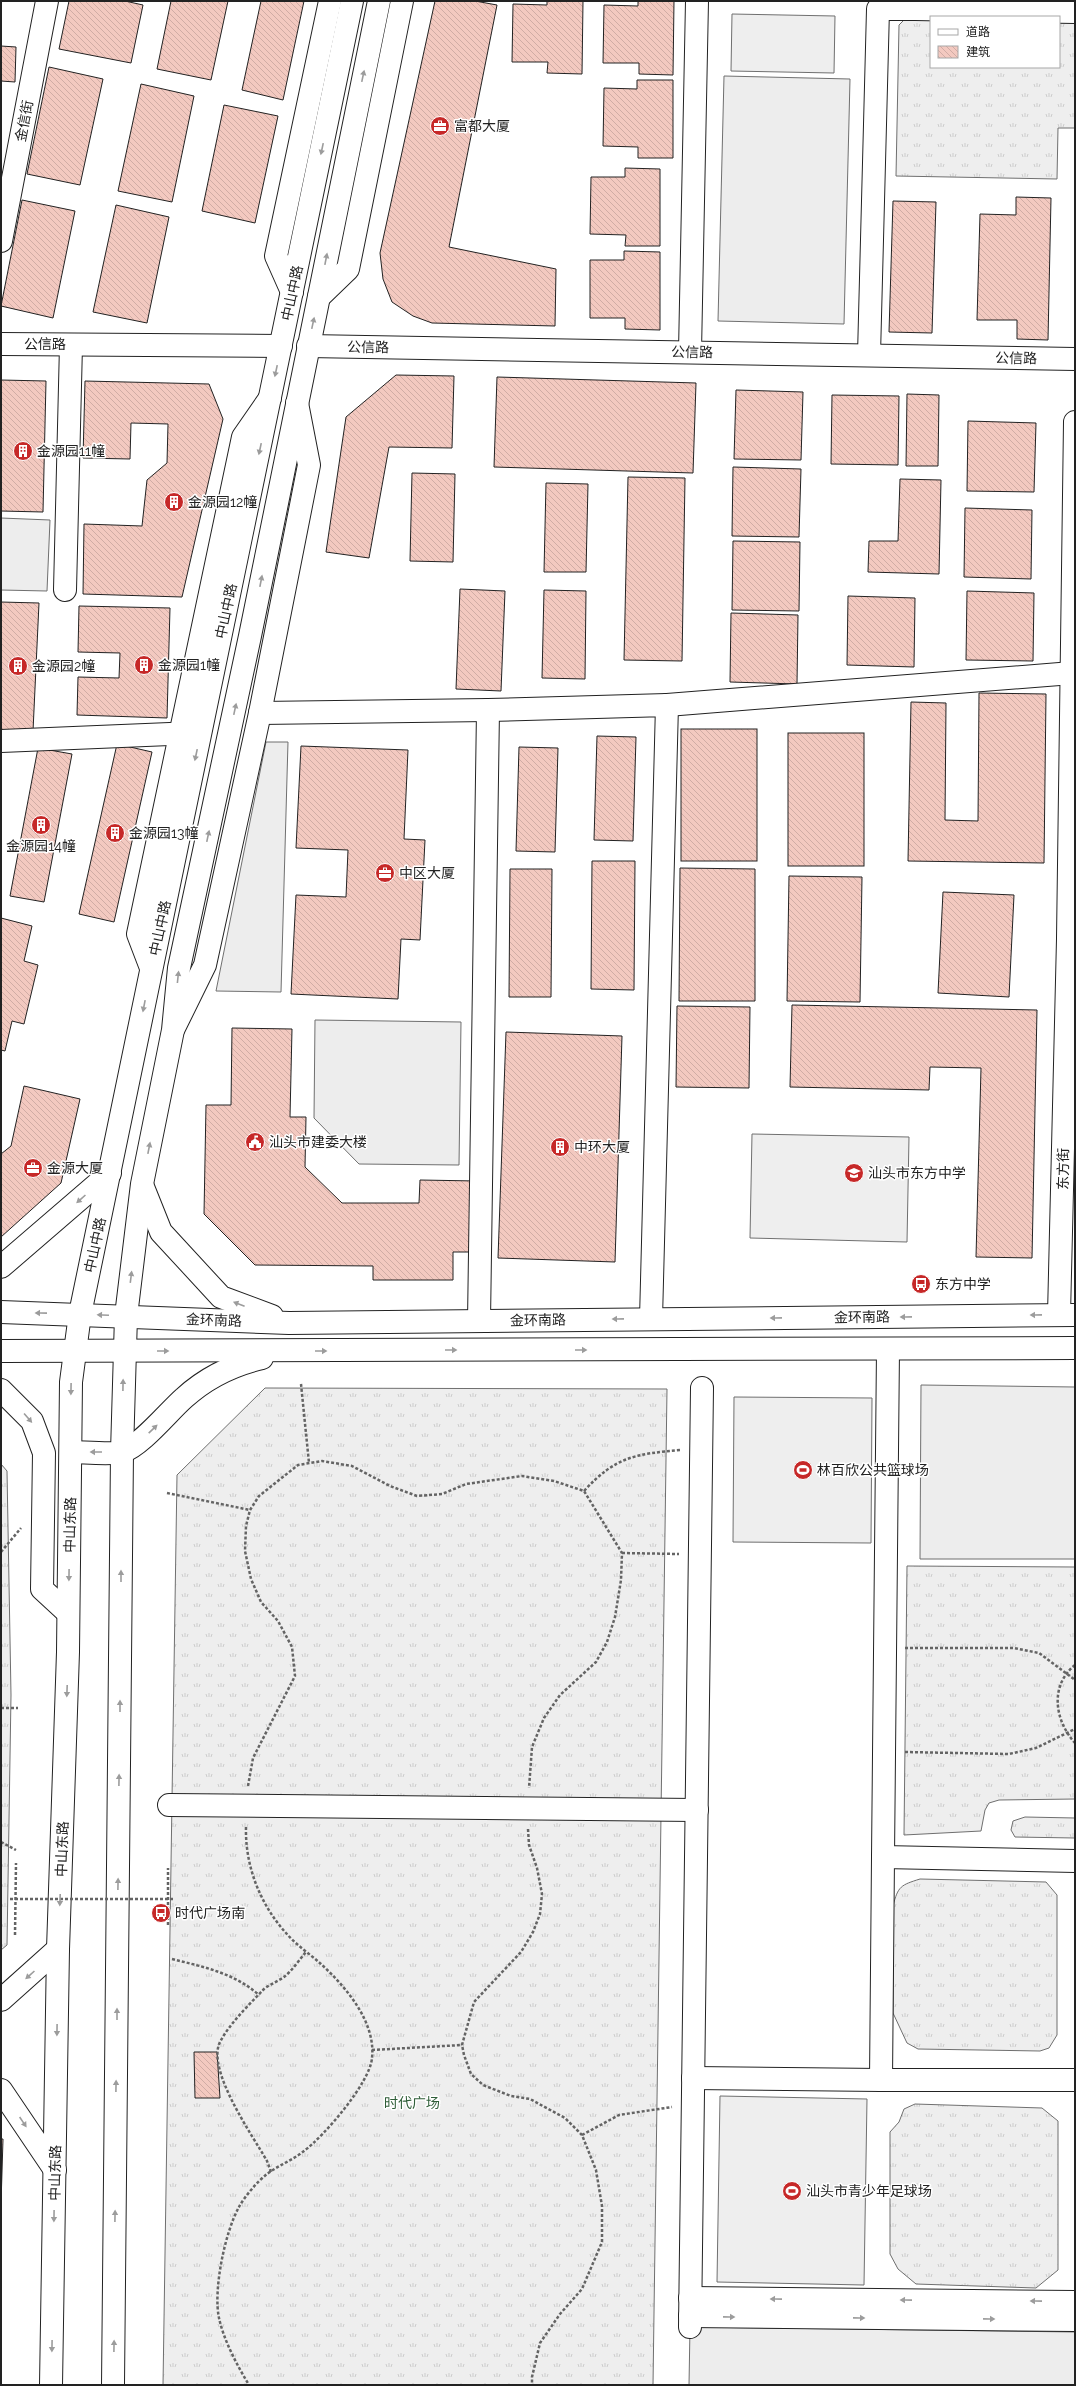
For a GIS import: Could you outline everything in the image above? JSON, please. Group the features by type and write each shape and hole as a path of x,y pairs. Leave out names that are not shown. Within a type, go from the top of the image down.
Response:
{"street":[{"name":"金信街","path":"1,241 47,1"},
{"path":"292,292 276,256 330,1"},
{"name":"中山中路","path":"80,1314 169,886 191,733 218,652 352,1"},
{"name":"中山中路","path":"126,1316 142,1184 173,1030 179,968 250,636 379,1"},
{"path":"319,297 348,269 402,1"},
{"path":"690,352 697,1"},
{"path":"868,356 878,8 915,5 1075,12"},
{"path":"311,92 328,119"},
{"path":"357,106 375,133"},
{"name":"公信路","path":"1,344 281,346"},
{"path":"65,590 71,345"},
{"name":"公信路","path":"308,346 1075,359"},
{"path":"151,968 138,934 154,864 191,733 205,626 243,437 270,397"},
{"path":"173,1030 205,965 220,890 260,713 309,465 297,403"},
{"name":"东方街","path":"1067,1315 1072,939 1072,673 1075,422"},
{"path":"205,626 218,652"},
{"path":"250,636 269,667"},
{"path":"260,713 488,710 667,705 1072,673"},
{"path":"651,1319 667,705"},
{"path":"479,1321 488,710"},
{"path":"1,741 191,733"},
{"path":"154,864 169,886"},
{"path":"201,870 220,890"},
{"path":"1,1267 65,1214 110,1173"},
{"path":"142,1184 161,1232 221,1296 288,1322"},
{"name":"金环南路","path":"1,1312 288,1322 1067,1315"},
{"name":"中山东路","path":"51,2385 58,1949 68,1614 72,1382 80,1314"},
{"path":"113,2385 122,1452 126,1316"},
{"path":"1,1351 1075,1348"},
{"path":"881,2080 888,1349"},
{"path":"71,1452 122,1452 147,1434 184,1398 210,1377 239,1364 292,1351"},
{"path":"690,2314 702,1388"},
{"path":"1,1390 32,1421 44,1453 42,1589 68,1614"},
{"path":"169,1805 697,1810"},
{"path":"883,1857 1075,1861"},
{"path":"1,2000 58,1949"},
{"path":"693,2078 1075,2080"},
{"path":"1,2090 55,2170"},
{"path":"690,2314 1075,2302"},
{"path":"690,2314 1075,2320"}],"path":[{"path":"301,1384 309,1463"},
{"path":"532,2385 540,2343 560,2314 582,2289 602,2242 602,2206 596,2170 582,2135 566,2118 530,2099 510,2096 483,2085 471,2074 462,2045 474,2002 521,1952 540,1914 542,1894 537,1868 530,1845 526,1808 532,1747 544,1718 560,1694 596,1662 607,1642 615,1617 620,1587 622,1553 584,1491 597,1476 614,1463 641,1455 702,1448"},
{"path":"167,1493 250,1510"},
{"path":"1,1552 21,1528"},
{"path":"622,1553 700,1554"},
{"path":"898,1648 1014,1648 1039,1653 1075,1680"},
{"path":"1075,1665 1061,1683 1057,1700 1058,1716 1065,1732 1075,1743"},
{"path":"1,1708 18,1708"},
{"path":"898,1752 1009,1754 1036,1748 1065,1732 1075,1729"},
{"path":"1,1842 16,1850"},
{"path":"15,1935 16,1863"},
{"path":"168,1868 168,1925"},
{"path":"10,1899 173,1899"},
{"path":"271,2172 267,2161 231,2099 219,2074 220,2042 232,2025 264,1989 284,1977 306,1952"},
{"path":"172,1959 225,1973 250,1987 259,1995"},
{"path":"372,2050 462,2045"},
{"path":"582,2135 618,2116 668,2108 693,2106"}],"green space":[{"path":"915,9 1075,12 1075,128 1058,128 1057,179 896,176 899,25"},
{"path":"732,14 835,16 834,73 731,71"},
{"path":"752,1134 909,1137 907,1242 750,1238"},
{"name":"时代广场","path":"265,1388 667,1389 653,2385 163,2385 177,1475"},
{"name":"林百欣公共篮球场","path":"734,1397 872,1398 871,1543 733,1542"},
{"path":"1,1464 7,1471 11,1695 7,1945 1,1950"},
{"path":"907,1566 1075,1567 1075,1799 999,1800 989,1803 985,1810 981,1831 904,1835"},
{"path":"1025,1817 1075,1818 1075,1838 1015,1837 1011,1830 1013,1821"},
{"path":"920,1879 1046,1882 1057,1895 1057,2035 1049,2048 1040,2051 918,2049 907,2043 893,2013 893,1906 901,1887"},
{"name":"汕头市青少年足球场","path":"720,2096 867,2099 864,2285 717,2282"},
{"path":"915,2104 1042,2108 1058,2121 1058,2270 1036,2288 916,2284 898,2269 890,2254 890,2132 899,2122 904,2109"}],"shaded area":[{"path":"724,76 850,79 844,324 718,321"},
{"path":"1,518 50,520 47,591 1,590"},
{"path":"266,742 288,742 281,992 216,991"},
{"path":"315,1020 461,1022 459,1165 359,1164 314,1118"},
{"path":"921,1385 1075,1387 1075,1559 920,1559"},
{"path":"690,2327 1075,2332 1075,2385 689,2385"}],"building":[{"path":"69,1 125,1 143,5 131,63 59,49"},
{"path":"171,1 228,1 211,80 157,69"},
{"path":"261,1 304,1 283,100 242,90"},
{"name":"富都大厦","path":"435,1 475,1 497,5 449,247 556,269 555,326 432,323 413,316 392,302 383,279 380,253"},
{"path":"547,1 583,1 582,74 547,73 548,62 512,62 513,4 547,5"},
{"path":"638,1 674,1 673,75 639,74 639,63 603,63 604,5 638,6"},
{"path":"1,46 16,47 15,82 1,81"},
{"path":"49,67 103,79 80,185 27,174"},
{"path":"637,80 673,80 673,158 638,158 638,147 603,146 604,88 637,89"},
{"path":"141,84 194,96 172,202 118,191"},
{"path":"224,105 278,116 255,223 202,211"},
{"path":"625,168 660,169 660,246 625,246 626,235 590,234 591,177 625,177"},
{"path":"1016,197 1051,198 1048,340 1017,339 1017,320 977,320 980,214 1016,215"},
{"path":"22,200 75,211 53,318 1,306"},
{"path":"893,201 936,202 932,333 889,332"},
{"path":"116,205 169,217 147,323 93,312"},
{"path":"624,251 660,252 660,330 625,329 625,318 590,318 590,260 624,260"},
{"path":"396,375 454,376 452,448 389,447 369,558 326,552 346,417"},
{"path":"497,377 696,383 693,473 494,467"},
{"name":"金源园11幢","path":"1,380 46,381 43,512 1,511"},
{"name":"金源园12幢","path":"85,381 209,384 223,419 182,597 83,594 84,524 142,526 147,480 167,463 168,424 131,423 130,459 83,458"},
{"path":"736,390 803,392 801,460 734,459"},
{"path":"907,394 939,395 938,466 906,466"},
{"path":"832,395 899,396 898,465 831,464"},
{"path":"968,421 1036,423 1034,492 967,491"},
{"path":"733,467 801,469 799,537 732,536"},
{"path":"412,473 455,474 453,562 410,561"},
{"path":"628,477 685,478 682,661 624,660"},
{"path":"900,479 941,480 939,574 868,572 869,541 898,541"},
{"path":"546,483 588,484 586,572 544,572"},
{"path":"965,508 1032,510 1031,579 964,577"},
{"path":"733,541 800,542 799,611 732,610"},
{"path":"460,589 505,591 501,691 456,689"},
{"path":"544,590 586,591 585,679 542,678"},
{"path":"967,591 1034,593 1033,661 966,660"},
{"path":"848,596 915,598 914,667 847,665"},
{"name":"金源园2幢","path":"1,602 39,603 33,731 1,730"},
{"name":"金源园1幢","path":"79,606 170,608 167,718 77,715 78,677 119,678 120,653 78,652"},
{"path":"731,613 798,615 797,684 730,682"},
{"path":"979,693 1046,694 1044,863 908,861 911,702 946,703 945,820 978,821"},
{"path":"681,729 757,729 757,861 681,861"},
{"path":"788,733 864,733 864,866 788,866"},
{"path":"597,736 636,737 633,841 594,840"},
{"name":"金源园13幢","path":"117,744 152,752 114,922 79,914"},
{"name":"中区大厦","path":"301,746 408,750 404,839 425,840 420,940 401,939 398,999 291,994 296,895 346,897 348,850 296,848"},
{"path":"519,747 558,748 555,852 516,851"},
{"name":"金源园14幢","path":"38,748 72,754 44,902 10,896"},
{"path":"592,861 635,861 634,990 591,989"},
{"path":"680,868 755,869 755,1001 679,1001"},
{"path":"510,869 552,869 551,997 509,997"},
{"path":"789,876 862,877 860,1002 787,1001"},
{"path":"943,892 1014,895 1009,997 938,993"},
{"path":"1,918 32,926 24,961 38,965 24,1024 12,1021 5,1051 1,1050"},
{"path":"792,1005 1037,1010 1032,1258 976,1257 981,1068 930,1067 929,1090 790,1087"},
{"path":"677,1006 750,1007 749,1088 676,1087"},
{"name":"汕头市建委大楼","path":"232,1028 292,1029 290,1117 306,1117 305,1167 342,1203 419,1203 420,1180 477,1181 477,1252 453,1252 453,1280 373,1280 373,1266 255,1265 204,1214 206,1105 231,1105"},
{"name":"中环大厦","path":"506,1032 622,1036 615,1262 498,1258"},
{"name":"金源大厦","path":"24,1086 80,1099 61,1183 1,1237 1,1154 11,1146"},
{"path":"194,2052 217,2052 220,2098 195,2098"},
{"path":"1,2139 3,2139 1,2204"}],"place":[{"name":"富都大厦","path":"440,126"},
{"name":"金源园11幢","path":"23,451"},
{"name":"金源园12幢","path":"174,502"},
{"name":"金源园1幢","path":"144,665"},
{"name":"金源园2幢","path":"18,666"},
{"name":"金源园14幢","path":"41,825"},
{"name":"金源园13幢","path":"115,833"},
{"name":"中区大厦","path":"385,873"},
{"name":"汕头市建委大楼","path":"255,1142"},
{"name":"中环大厦","path":"560,1147"},
{"name":"金源大厦","path":"33,1168"},
{"name":"汕头市东方中学","path":"854,1173"},
{"name":"东方中学","path":"921,1284"},
{"name":"林百欣公共篮球场","path":"803,1470"},
{"name":"时代广场南","path":"161,1913"},
{"name":"汕头市青少年足球场","path":"792,2191"}]}
